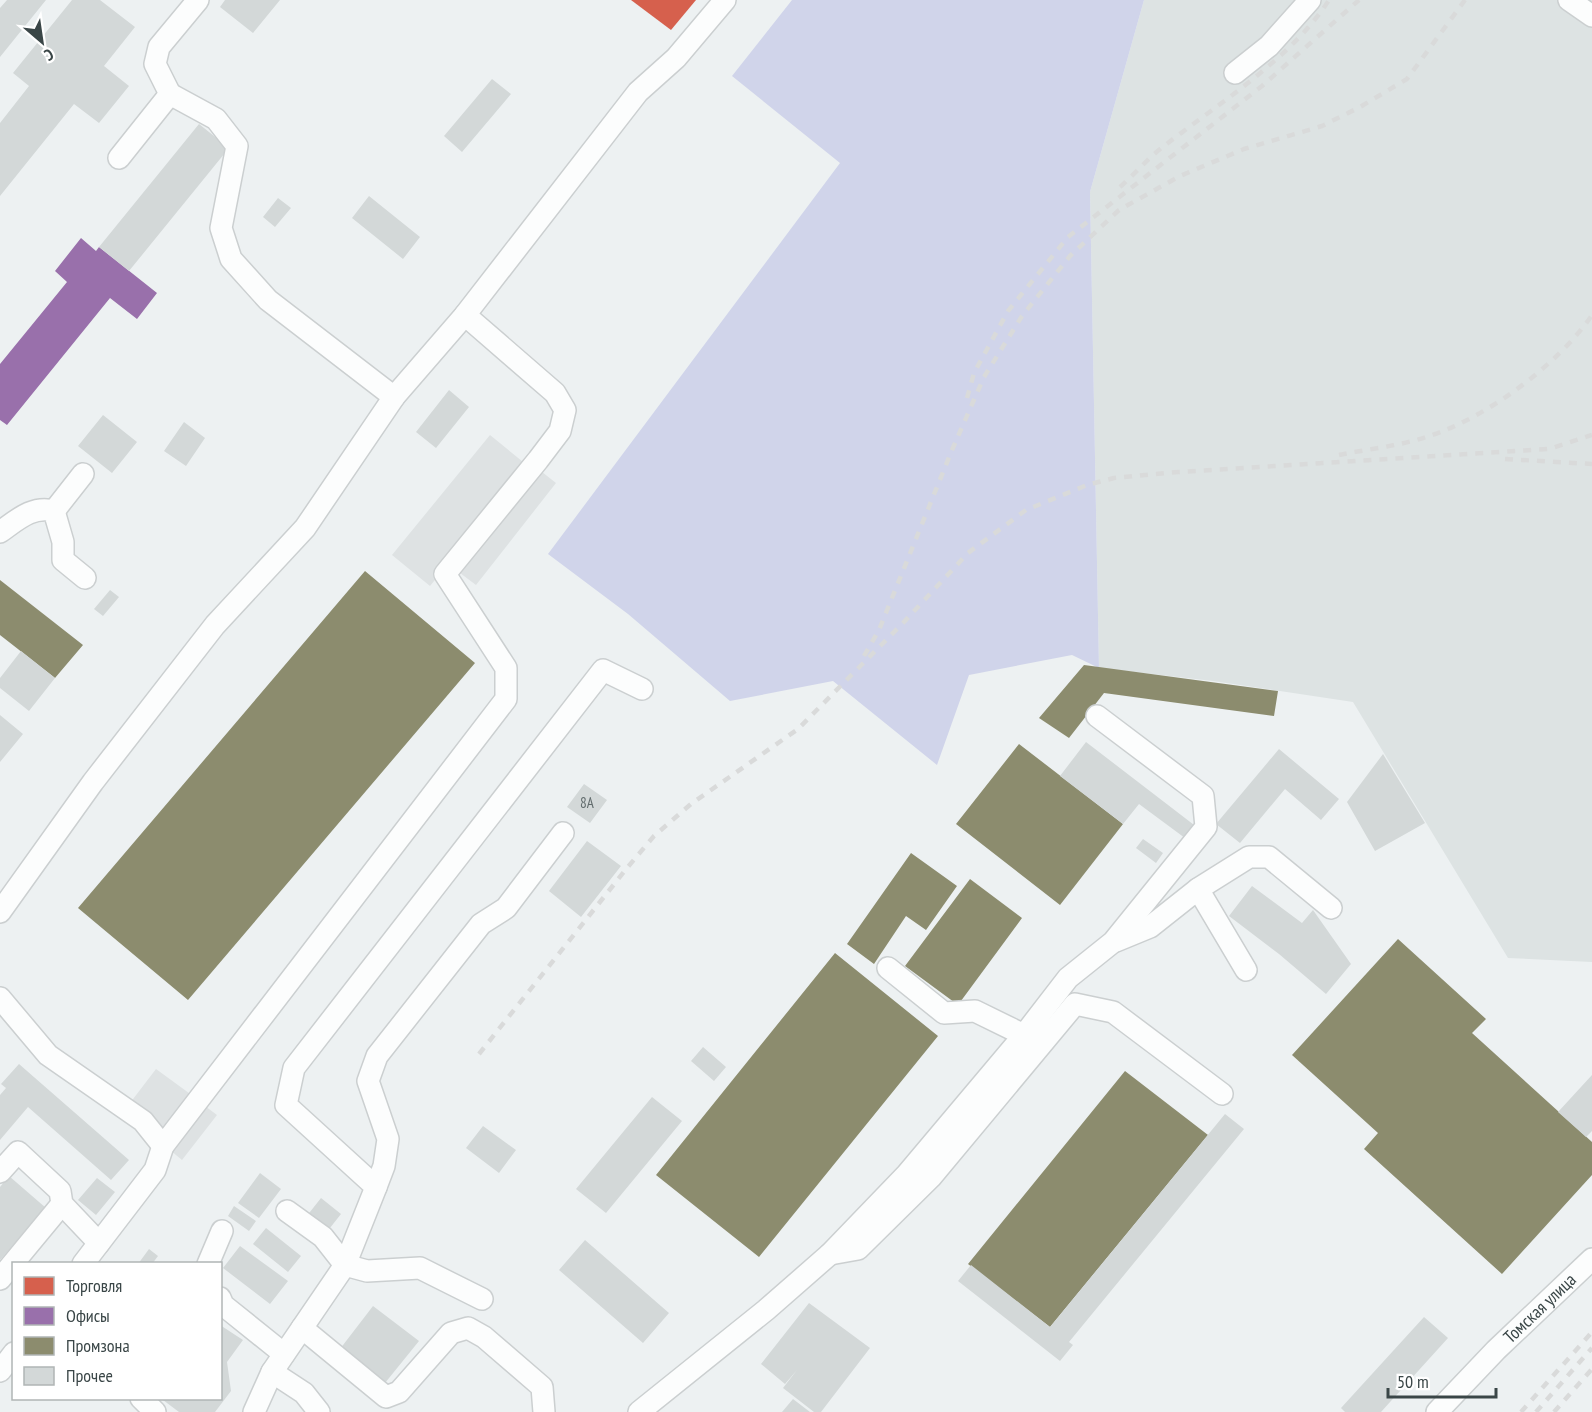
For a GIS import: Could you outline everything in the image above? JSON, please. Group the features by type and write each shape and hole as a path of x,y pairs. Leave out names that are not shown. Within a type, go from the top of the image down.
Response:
{"street":[{"path":"198,0 159,47 156,64 170,94 216,119 237,146 221,228 231,259 268,300 394,397"},
{"path":"0,912 93,782 215,625 305,528 394,397 465,315 638,93 676,58 725,0"},
{"path":"1235,73 1269,46 1310,0"},
{"path":"1569,0 1592,16"},
{"path":"119,158 170,94"},
{"path":"84,1262 155,1170 163,1146 506,699 506,668 445,574 560,431 565,410 555,393 465,315"},
{"path":"54,511 83,474"},
{"path":"0,532 26,514 43,508 54,511"},
{"path":"54,511 63,542 63,560 85,578"},
{"path":"376,1187 286,1104 294,1068 603,670 642,689"},
{"path":"639,1412 766,1310 830,1254 907,1174 1024,1035 1068,978 1113,942 1206,827 1203,796 1097,716"},
{"path":"254,1412 272,1372 345,1265 384,1166 388,1139 368,1081 377,1056 481,924 506,908 563,833"},
{"path":"1113,942 1150,927 1198,889 1249,857 1269,857 1331,908"},
{"path":"1198,889 1246,970"},
{"path":"888,968 944,1013 975,1011 1024,1035"},
{"path":"0,998 48,1055 143,1121 163,1146"},
{"path":"830,1254 858,1249 931,1177 1075,1004 1113,1012 1222,1094"},
{"path":"0,1172 18,1152 60,1191 62,1204 99,1243"},
{"path":"14,1262 62,1204"},
{"path":"287,1211 323,1237 345,1265 368,1271 420,1268 482,1299"},
{"path":"208,1262 222,1231"},
{"name":"Томская улица","path":"1437,1412 1497,1350 1592,1259"},
{"path":"0,1279 12,1264"},
{"path":"222,1303 284,1354"},
{"path":"302,1328 386,1397 399,1392 451,1333 468,1328 484,1337 542,1387 544,1412"},
{"path":"0,1371 12,1356"},
{"path":"272,1372 304,1393 319,1412"},
{"path":"143,1400 155,1412"}],"shaded area":[{"path":"792,0 1144,0 1090,192 1099,668 1072,655 969,675 937,765 833,681 730,701 628,614 548,554 840,163 732,76"},
{"path":"1144,0 1592,0 1592,962 1508,958 1353,702 1213,681 1099,668 1090,192"},
{"path":"490,435 528,466 430,586 392,555"},
{"path":"537,468 556,483 476,585 456,570"},
{"path":"156,1069 193,1096 167,1130 130,1103"},
{"path":"205,1106 217,1115 182,1160 170,1150"}],"building: Торговля":[{"path":"631,0 696,0 671,30"}],"building: Офисы":[{"path":"81,238 96,251 99,247 157,293 137,319 110,298 7,425 0,420 0,364 67,282 55,271"}],"building: Промзона":[{"path":"365,571 475,663 188,1000 78,908"},
{"path":"0,580 83,645 55,678 0,635"},
{"path":"1084,665 1278,691 1274,716 1104,693 1069,738 1039,718"},
{"path":"1019,744 1123,824 1060,905 956,824"},
{"path":"911,853 957,886 926,930 906,916 874,964 847,944"},
{"path":"970,879 1022,918 958,1005 905,966"},
{"path":"1398,939 1486,1019 1472,1033 1592,1142 1592,1175 1502,1274 1364,1149 1378,1133 1292,1055"},
{"path":"835,953 938,1036 759,1257 656,1175"},
{"path":"1125,1071 1208,1135 1050,1327 968,1264"}],"building: Прочее":[{"path":"7,0 46,0 0,57 0,8"},
{"path":"72,0 100,0 135,27 104,66 129,86 99,123 74,104 0,196 0,123 29,86 13,73"},
{"path":"225,0 280,0 253,33 220,7"},
{"path":"492,79 511,94 462,152 444,136"},
{"path":"199,124 229,148 129,271 99,247"},
{"path":"369,196 420,237 403,259 352,218"},
{"path":"278,198 291,208 275,227 263,217"},
{"path":"449,390 469,407 436,448 416,432"},
{"path":"103,415 137,442 112,473 78,446"},
{"path":"184,422 205,438 186,466 164,451"},
{"path":"110,590 119,597 103,616 94,609"},
{"path":"21,651 55,678 29,711 0,688 0,678"},
{"path":"0,715 23,734 0,762"},
{"path":"1086,742 1198,828 1189,841 1139,804 1123,824 1060,776"},
{"path":"1279,749 1339,799 1321,820 1285,789 1240,843 1216,824"},
{"path":"1383,754 1425,823 1375,851 1347,802"},
{"path":"584,784 607,800 590,823 567,807"},
{"path":"1143,839 1163,853 1156,863 1136,848"},
{"path":"587,841 621,866 581,917 549,891"},
{"path":"1252,886 1302,923 1313,910 1351,964 1326,994 1229,916"},
{"path":"703,1047 726,1067 714,1081 691,1061"},
{"path":"19,1064 129,1160 111,1180 28,1107 0,1140 0,1095 6,1088 1,1084"},
{"path":"1592,1075 1592,1131 1586,1137 1558,1112"},
{"path":"652,1097 682,1121 606,1213 576,1189"},
{"path":"1225,1114 1244,1129 1069,1342 1073,1345 1060,1361 958,1281 971,1265 1050,1327"},
{"path":"483,1126 516,1150 499,1173 466,1148"},
{"path":"260,1173 281,1189 259,1218 238,1203"},
{"path":"9,1176 46,1208 0,1260 0,1187"},
{"path":"97,1178 115,1192 96,1215 78,1200"},
{"path":"321,1198 341,1214 326,1233 306,1217"},
{"path":"234,1206 256,1221 249,1231 228,1216"},
{"path":"266,1228 301,1256 288,1272 253,1244"},
{"path":"585,1240 669,1313 643,1343 559,1270"},
{"path":"240,1246 288,1281 270,1304 223,1268"},
{"path":"149,1249 158,1256 154,1262 139,1262"},
{"path":"809,1303 870,1348 821,1412 814,1412 783,1388 797,1370 785,1384 761,1364"},
{"path":"373,1306 419,1341 385,1383 340,1349"},
{"path":"1424,1317 1448,1338 1381,1412 1345,1412 1341,1408"},
{"path":"222,1326 243,1340 227,1362 231,1391 215,1412 179,1412 163,1400 222,1400"},
{"path":"793,1399 810,1412 782,1412"}],"railway":[{"path":"1120,187 1158,151 1275,61 1314,21 1329,0"},
{"path":"967,398 974,373 1008,311 1068,237 1262,86 1359,0"},
{"path":"864,656 879,630 984,377 1022,316 1070,256 1119,210 1180,176 1244,149 1322,126 1407,79 1465,0"},
{"path":"1339,455 1429,436 1474,417 1541,371 1578,334 1592,315"},
{"path":"479,1054 654,836 691,804 798,729 903,623 968,553 1026,510 1087,485 1114,478 1549,449 1592,435"},
{"path":"1505,459 1592,464"},
{"path":"1521,1412 1592,1332"},
{"path":"1536,1412 1592,1348"},
{"path":"1554,1412 1592,1369"}]}
